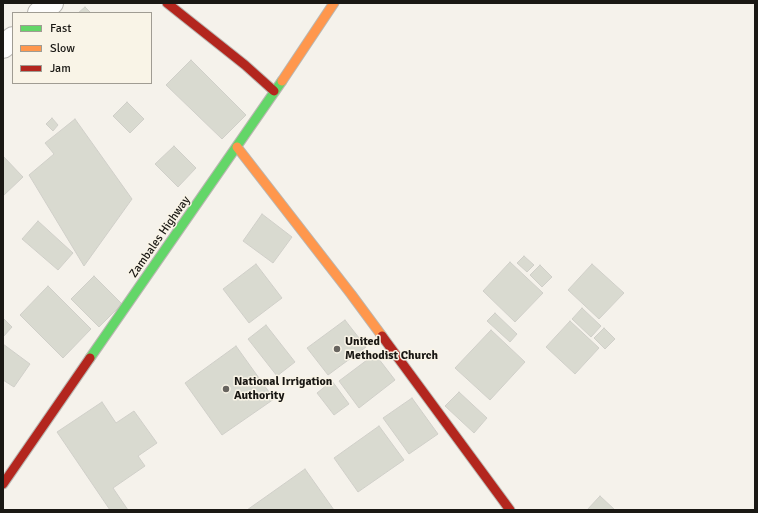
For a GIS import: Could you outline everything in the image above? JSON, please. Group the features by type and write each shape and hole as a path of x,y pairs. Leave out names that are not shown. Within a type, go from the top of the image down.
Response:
{"street":[{"path":"40,12 52,3"},
{"path":"167,3 245,65 274,91"},
{"name":"Zambales Highway","path":"3,484 237,147 334,3"},
{"path":"3,47 12,39"},
{"path":"237,147 351,294 510,510"}],"building":[{"path":"85,7 90,12 79,12"},
{"path":"191,60 246,115 222,139 166,85"},
{"path":"127,102 144,119 130,133 113,116"},
{"path":"52,118 58,125 53,131 46,124"},
{"path":"75,119 132,199 84,266 29,175 54,154 45,143"},
{"path":"174,146 196,168 178,187 155,164"},
{"path":"3,156 23,177 3,196"},
{"path":"262,214 292,237 273,263 243,241"},
{"path":"38,221 73,253 58,270 22,239"},
{"path":"524,256 534,265 527,272 517,263"},
{"path":"510,262 543,293 515,322 483,291"},
{"path":"256,264 282,298 249,323 223,289"},
{"path":"592,264 624,293 599,319 568,290"},
{"path":"540,265 552,277 542,287 530,275"},
{"path":"94,276 122,304 99,327 71,299"},
{"path":"48,286 91,329 63,358 20,315"},
{"path":"582,308 601,326 591,337 572,319"},
{"path":"495,313 517,334 510,342 487,321"},
{"path":"3,318 12,327 3,337"},
{"path":"345,320 366,347 328,375 307,348"},
{"path":"570,321 599,348 575,374 546,347"},
{"path":"266,325 295,362 277,376 248,339"},
{"path":"604,328 615,339 605,349 594,338"},
{"path":"491,330 525,362 490,400 455,368"},
{"path":"3,344 30,364 14,387 3,380"},
{"path":"236,346 274,399 222,435 185,383"},
{"path":"375,354 395,380 359,408 339,381"},
{"path":"332,381 349,404 334,415 317,393"},
{"path":"459,392 487,418 474,433 445,406"},
{"path":"412,398 438,434 409,454 383,418"},
{"path":"102,402 116,423 134,411 157,443 138,456 145,466 113,488 128,510 110,510 57,432"},
{"path":"379,426 404,460 358,492 334,458"},
{"path":"305,469 334,510 247,510"},
{"path":"600,496 615,510 587,510"}],"traffic: fast":[{"path":"90,358 282,81"}],"traffic: slow":[{"path":"282,81 334,3"},
{"path":"237,147 382,336"}],"traffic: jam":[{"path":"167,3 245,65 274,91"},
{"path":"382,336 510,510"},
{"path":"3,484 90,358"}],"place":[{"name":"United Methodist Church","path":"337,349"},
{"name":"National Irrigation Authority","path":"226,389"}]}
